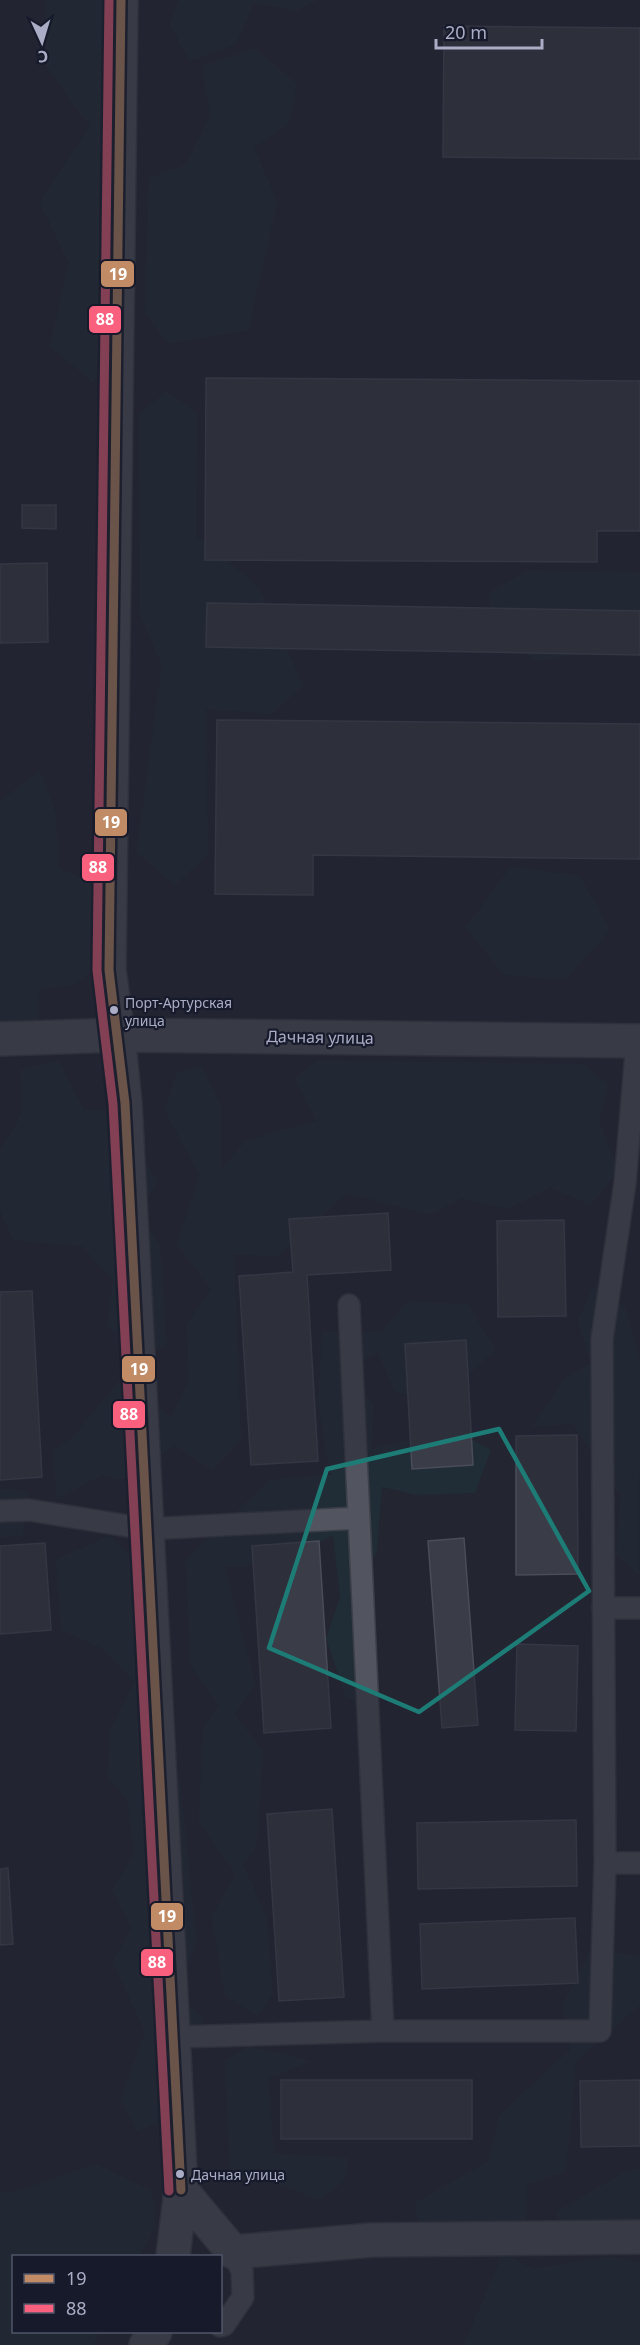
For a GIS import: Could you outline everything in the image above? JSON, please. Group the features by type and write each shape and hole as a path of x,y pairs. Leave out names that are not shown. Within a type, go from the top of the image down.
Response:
{"street":[{"path":"121,0 109,970 125,1103 174,2037 181,2190 173,2255"},
{"name":"Дачная улица","path":"0,1039 117,1035 638,1041"},
{"path":"181,2190 233,2252 372,2240 640,2237"}],"lane":[{"path":"174,2037 383,2031 600,2031 605,1863 602,1339 633,1183 638,1041"},
{"path":"349,1305 383,2031"},
{"path":"0,1511 30,1510 147,1529 359,1518"},
{"path":"603,1608 640,1608"},
{"path":"605,1863 640,1863"},
{"path":"222,2326 243,2297 242,2271 233,2252"}],"highlighted area":[{"path":"499,1429 589,1591 419,1712 269,1648 327,1469"}],"shaded area":[{"path":"47,0 129,0 127,332 93,382 50,346 69,264 40,202 90,126 45,64"},
{"path":"179,0 317,0 296,11 254,2 236,44 190,61 170,24"},
{"path":"255,49 297,84 289,123 254,148 277,202 248,330 168,343 145,313 149,178 186,165 210,118 203,66"},
{"path":"166,392 197,413 196,536 258,586 303,686 271,714 206,709 208,854 175,885 137,852 162,665 140,613 139,414"},
{"path":"528,571 640,573 640,620 622,643 538,661 490,631 490,592"},
{"path":"40,771 56,814 58,867 113,894 117,950 74,985 39,988 38,1025 0,1045 0,801"},
{"path":"511,867 580,876 610,930 565,979 504,975 466,927"},
{"path":"58,1061 84,1110 115,1111 157,1182 138,1212 160,1246 166,1344 146,1355 108,1326 113,1280 82,1246 13,1240 0,1210 0,1152 23,1112 21,1070"},
{"path":"318,1061 582,1064 608,1084 599,1121 618,1171 590,1205 551,1187 508,1209 462,1198 430,1214 347,1193 276,1257 234,1254 241,1440 212,1470 175,1445 128,1480 102,1475 57,1499 53,1451 74,1436 120,1380 171,1417 189,1381 187,1324 211,1289 177,1244 200,1176 165,1110 177,1072 201,1067 221,1106 221,1169 246,1141 317,1121 295,1078"},
{"path":"594,1285 625,1307 640,1362 639,1575 616,1554 621,1496 573,1424 532,1426 565,1379 591,1364 578,1321"},
{"path":"407,1302 468,1304 495,1350 445,1396 396,1393 378,1352 346,1368 373,1405 371,1449 455,1430 491,1450 475,1493 416,1495 382,1487 377,1551 350,1600 377,1624 357,1700 346,1698 326,1638 340,1597 333,1535 280,1565 224,1566 255,1683 235,1714 263,1752 256,1845 243,1864 266,1918 273,1994 257,2015 225,1996 212,1916 236,1874 199,1821 203,1730 219,1705 191,1666 186,1560 270,1480 331,1475 318,1404 322,1332 381,1332"},
{"path":"0,1489 28,1492 23,1536 0,1537"},
{"path":"109,1536 154,1577 151,1742 180,1781 196,1940 178,1996 204,2018 184,2057 189,2130 158,2122 137,2131 121,2100 145,2032 113,1962 132,1927 112,1890 135,1853 127,1800 108,1776 111,1728 135,1682 101,1648 62,1630 56,1560"},
{"path":"591,1950 640,1956 640,2005 576,2061 566,2171 527,2184 526,2231 420,2233 415,2203 488,2162 500,2115 570,2050 563,2005"},
{"path":"250,2047 311,2061 268,2078 274,2154 348,2158 345,2180 320,2200 276,2183 231,2180 225,2060"},
{"path":"96,2164 152,2191 155,2225 140,2255 12,2255 12,2333 99,2333 93,2345 0,2345 0,2192 14,2192"},
{"path":"640,2170 640,2244 565,2233 556,2212 627,2171"},
{"path":"503,2254 533,2269 610,2257 640,2263 640,2345 464,2345"}],"building":[{"path":"444,26 640,28 640,159 443,157"},
{"path":"206,378 640,381 640,531 597,531 597,562 205,560"},
{"path":"22,505 56,505 56,529 22,528"},
{"path":"47,563 48,642 0,643 0,564"},
{"path":"207,603 640,611 640,655 206,647"},
{"path":"217,720 640,724 640,859 313,855 313,895 215,894"},
{"path":"388,1213 391,1270 307,1275 318,1461 251,1465 239,1276 293,1272 289,1219"},
{"path":"564,1220 566,1316 498,1317 497,1221"},
{"path":"32,1291 42,1477 0,1480 0,1292"},
{"path":"466,1340 473,1465 412,1469 405,1344"},
{"path":"577,1435 578,1574 516,1575 516,1436"},
{"path":"464,1538 478,1725 442,1728 428,1541"},
{"path":"319,1541 331,1728 264,1733 252,1546"},
{"path":"45,1543 51,1630 0,1634 0,1546"},
{"path":"517,1644 578,1646 576,1731 515,1730"},
{"path":"332,1809 344,1997 279,2001 267,1814"},
{"path":"576,1820 577,1886 418,1889 417,1823"},
{"path":"8,1868 13,1944 0,1945 0,1869"},
{"path":"575,1918 578,1983 422,1989 420,1924"},
{"path":"281,2080 472,2080 472,2139 281,2139"},
{"path":"640,2080 640,2146 581,2147 580,2081"}],"transit line":[{"name":"88","path":"109,0 97,970 113,1104 169,2191"},
{"name":"19","path":"121,0 109,970 125,1103 181,2190"}],"place":[{"name":"Порт-Артурская улица","path":"114,1010"},
{"name":"Дачная улица","path":"180,2174"}]}
